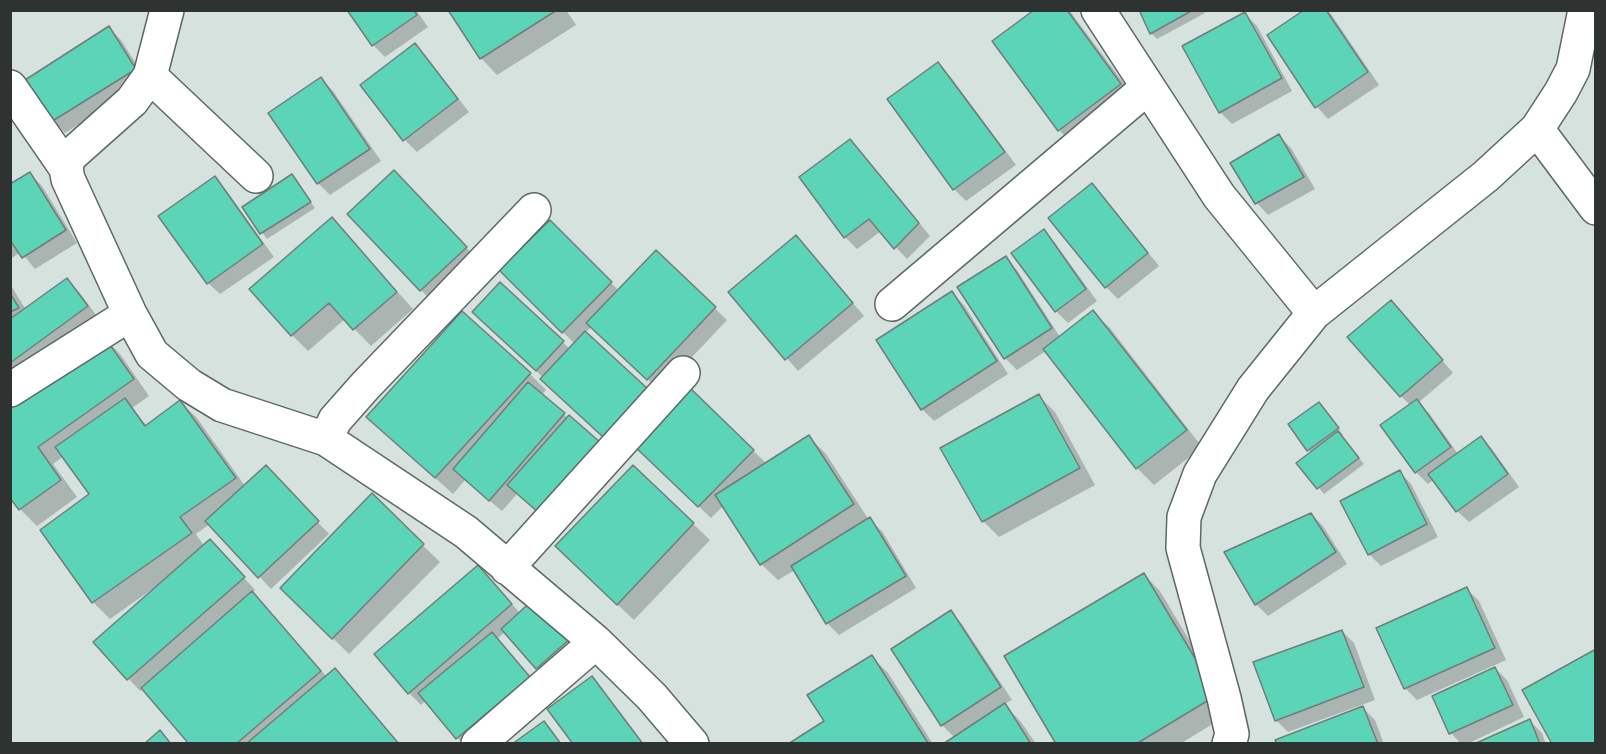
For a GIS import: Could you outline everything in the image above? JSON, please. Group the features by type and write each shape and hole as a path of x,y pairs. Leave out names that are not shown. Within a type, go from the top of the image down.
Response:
{"street":[{"path":"66,168 69,157 132,101 150,76 167,10"},
{"path":"1098,10 1219,196 1314,313"},
{"path":"1229,744 1232,734 1224,698 1184,548 1184,517 1200,474 1253,389 1314,313 1486,176 1537,129 1573,69 1586,10"},
{"path":"150,76 256,176"},
{"path":"10,87 66,168 68,179 130,314 152,354 189,385 222,405 326,439 466,532 596,642 652,697 692,744"},
{"path":"892,304 1147,88"},
{"path":"1537,129 1596,208"},
{"path":"326,439 335,420 366,385 534,210"},
{"path":"10,390 130,314"},
{"path":"507,568 683,373"},
{"path":"478,744 596,642"}],"building":[{"path":"347,10 414,10 417,15 372,46"},
{"path":"448,10 557,10 480,59"},
{"path":"1034,10 1067,10 1121,84 1058,131 992,41"},
{"path":"1139,10 1193,10 1150,34"},
{"path":"1304,10 1326,10 1368,72 1315,108 1267,35"},
{"path":"1245,12 1282,78 1219,113 1182,46"},
{"path":"109,26 136,69 51,122 25,80"},
{"path":"415,43 458,99 403,141 360,85"},
{"path":"938,62 1005,152 953,190 887,99"},
{"path":"321,77 370,149 317,184 268,113"},
{"path":"1279,134 1304,177 1255,204 1230,163"},
{"path":"850,139 919,223 894,249 869,219 844,238 799,177"},
{"path":"394,170 467,247 420,291 347,214"},
{"path":"30,172 66,230 22,258 10,240 10,184"},
{"path":"292,174 311,202 260,234 242,207"},
{"path":"215,176 263,244 207,284 158,216"},
{"path":"1092,183 1148,253 1105,288 1048,218"},
{"path":"332,217 397,292 353,330 329,303 291,336 249,289"},
{"path":"550,220 612,282 562,333 499,270"},
{"path":"1044,229 1086,289 1055,312 1011,253"},
{"path":"796,235 853,303 785,360 728,292"},
{"path":"656,250 716,307 647,380 586,323"},
{"path":"1006,256 1052,328 1004,359 957,287"},
{"path":"67,278 88,306 10,363 10,319"},
{"path":"500,282 564,341 536,371 472,312"},
{"path":"952,291 997,361 921,410 876,340"},
{"path":"10,293 19,308 10,312"},
{"path":"1391,300 1443,360 1400,397 1347,337"},
{"path":"1093,310 1187,430 1136,469 1043,349"},
{"path":"462,311 531,373 435,478 366,417"},
{"path":"585,331 648,389 603,437 540,379"},
{"path":"103,335 134,379 38,447 61,480 19,510 10,498 10,400"},
{"path":"528,382 565,413 489,501 453,469"},
{"path":"688,386 754,450 698,507 632,444"},
{"path":"1039,394 1080,468 982,522 940,448"},
{"path":"125,398 145,426 180,400 236,478 180,517 192,533 92,603 40,530 89,494 55,447"},
{"path":"1417,399 1451,447 1415,473 1380,425"},
{"path":"1319,402 1339,428 1307,451 1288,424"},
{"path":"569,415 601,443 539,513 507,485"},
{"path":"1338,431 1359,458 1317,489 1296,463"},
{"path":"809,435 854,504 760,565 715,495"},
{"path":"1481,436 1508,474 1456,512 1428,474"},
{"path":"266,465 319,521 258,578 205,521"},
{"path":"633,465 694,523 617,605 555,546"},
{"path":"1400,470 1427,524 1368,555 1340,501"},
{"path":"372,493 424,544 332,639 280,588"},
{"path":"1311,513 1336,552 1255,605 1224,552"},
{"path":"870,517 906,576 826,624 791,566"},
{"path":"210,539 245,577 127,680 93,642"},
{"path":"478,565 512,604 408,694 374,654"},
{"path":"1144,573 1217,695 1136,744 1056,744 1004,656"},
{"path":"1467,587 1495,648 1404,689 1376,628"},
{"path":"252,591 321,671 236,744 189,744 141,688"},
{"path":"536,597 572,637 536,669 501,629"},
{"path":"951,610 1001,687 941,726 891,649"},
{"path":"1342,630 1364,687 1275,721 1253,662"},
{"path":"492,632 530,677 456,739 418,693"},
{"path":"1596,649 1596,744 1552,744 1522,690"},
{"path":"872,655 928,743 788,744 824,721 807,695"},
{"path":"1495,667 1513,705 1449,734 1432,696"},
{"path":"335,668 399,744 246,744"},
{"path":"592,676 643,744 573,744 547,709"},
{"path":"1005,703 1031,744 943,744"},
{"path":"1363,706 1378,744 1277,744 1275,740"},
{"path":"1530,719 1540,744 1474,744"},
{"path":"544,721 561,744 512,744"},
{"path":"160,730 171,744 144,744"}]}
